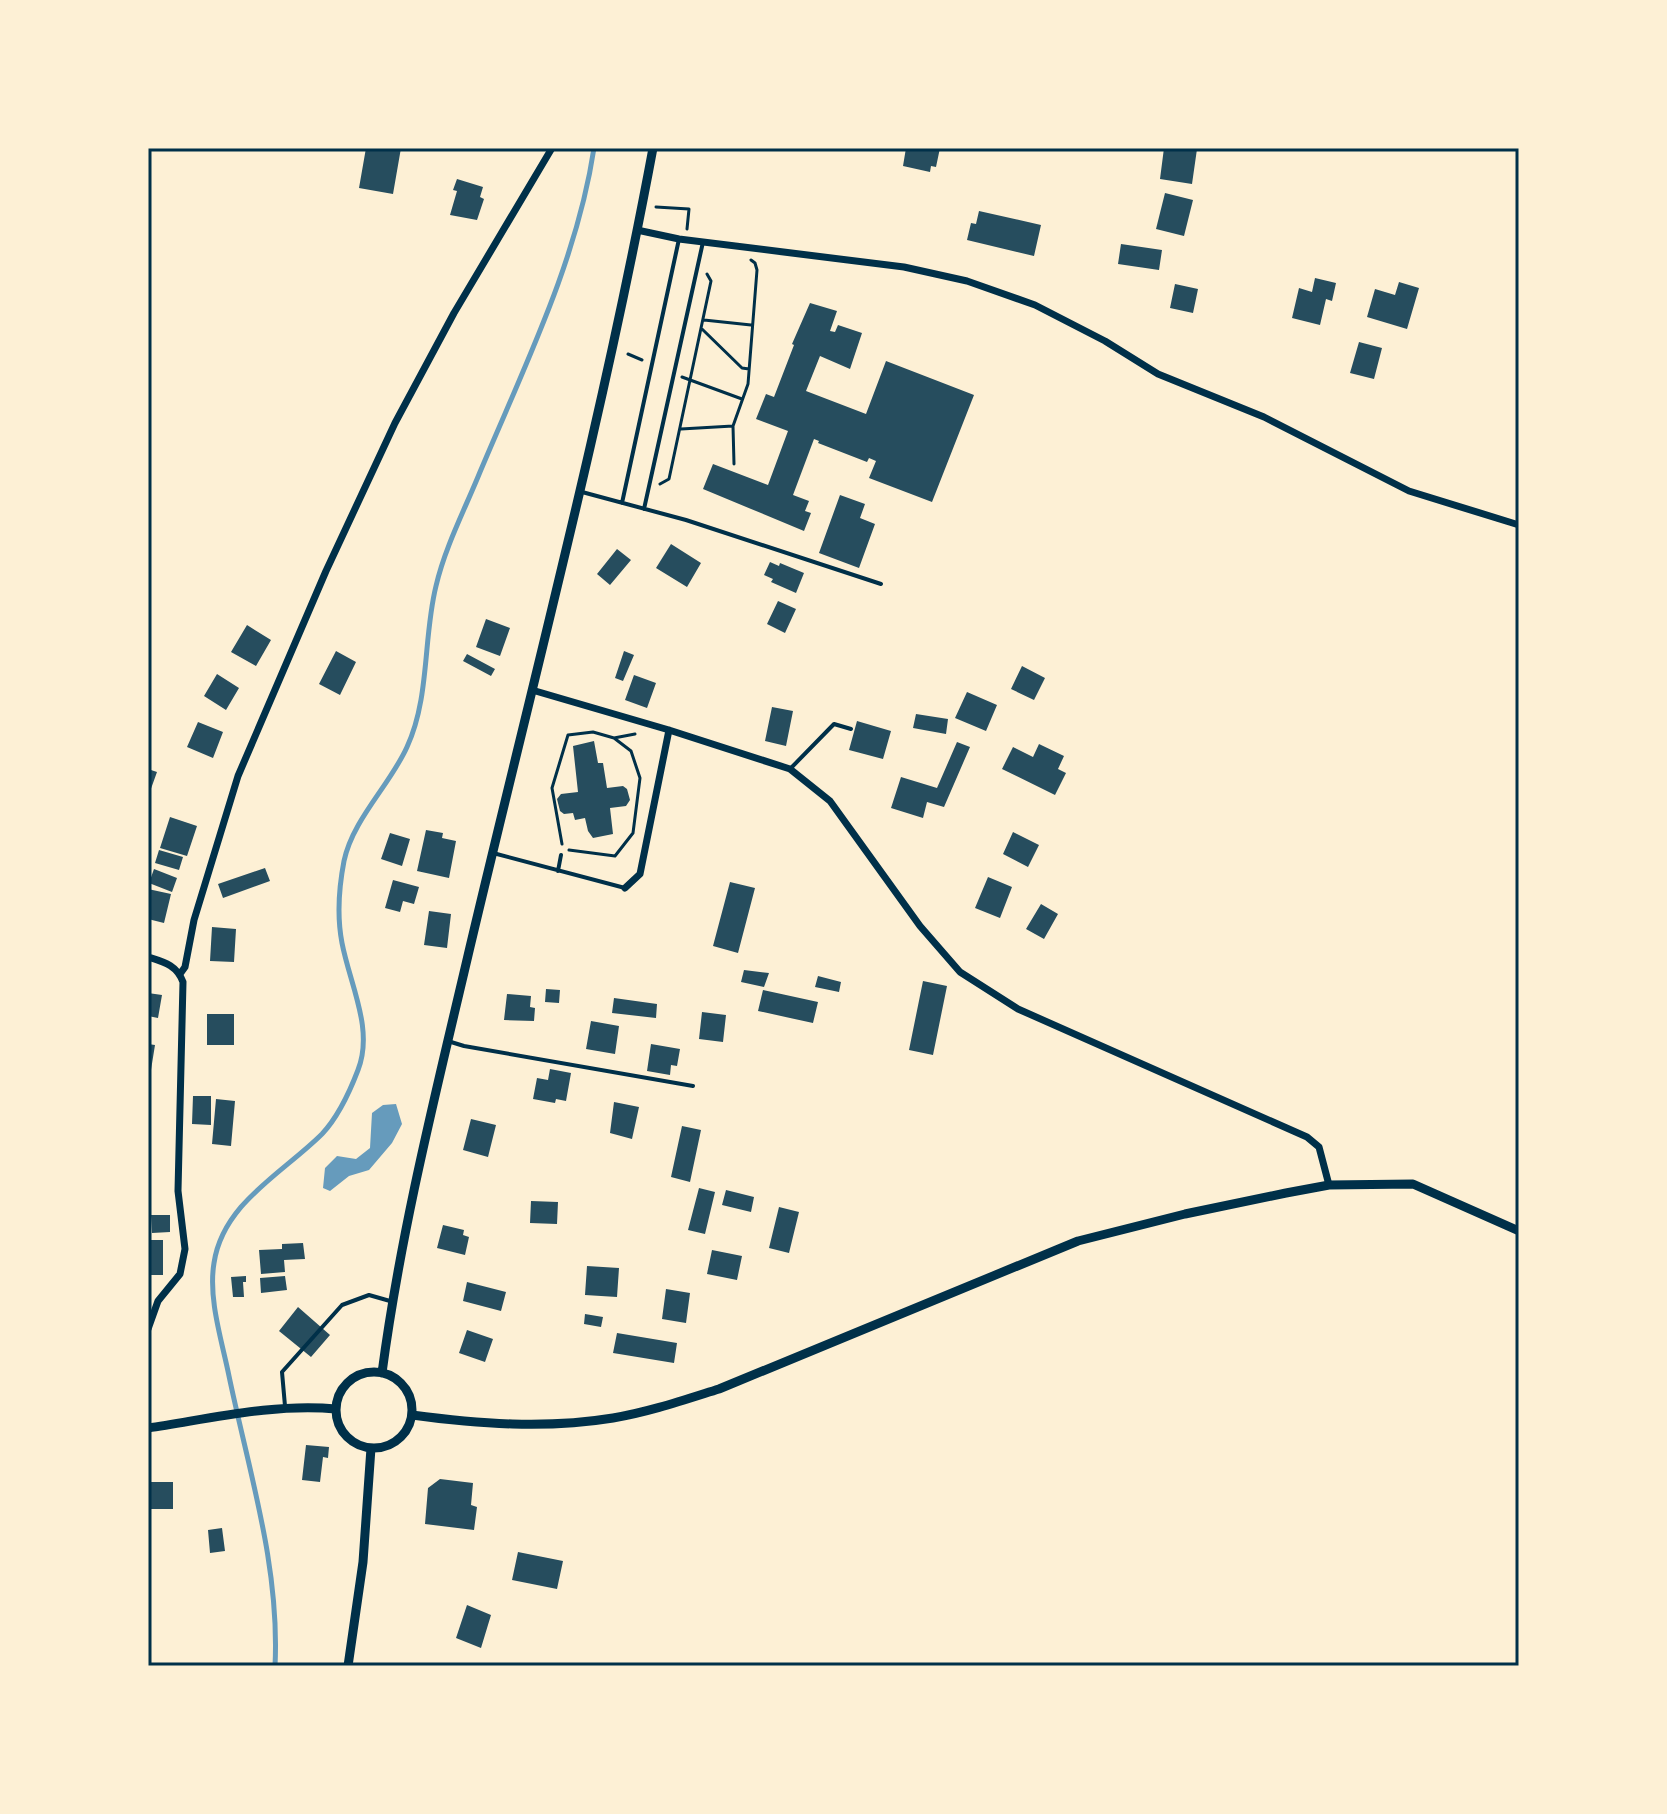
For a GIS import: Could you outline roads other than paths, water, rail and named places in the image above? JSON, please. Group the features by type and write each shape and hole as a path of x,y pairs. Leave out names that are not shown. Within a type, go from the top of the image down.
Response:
{"street":[{"path":"180,974 185,967 194,920 238,776 326,571 410,395 454,313 552,148"},
{"path":"382,1373 393,1302 448,1041 579,491 653,148"},
{"path":"637,230 679,239 904,267 967,281 1035,305 1105,341 1158,374 1264,417 1409,491 1519,525"},
{"path":"532,690 790,769 830,801 920,926 960,972 1018,1009 1307,1137 1319,1147 1329,1185"},
{"path":"625,888 640,874 669,730"},
{"path":"148,957 166,962 180,974 184,1000 178,1191 185,1249 180,1274 158,1301 148,1329"},
{"path":"412,1415 492,1424 560,1424 614,1418 660,1407 719,1389 1078,1241 1185,1214 1329,1185 1413,1184 1519,1231"},
{"path":"148,1296 158,1301"},
{"path":"365,1373 382,1373 398,1381 407,1391 412,1415 408,1427 394,1442 371,1448 350,1439 341,1429 336,1409 340,1393 355,1377 365,1373"},
{"path":"148,1428 265,1411 310,1407 336,1409"},
{"path":"348,1666 363,1562 371,1448"}],"lane":[{"path":"622,503 679,239"},
{"path":"644,509 703,242"},
{"path":"579,491 881,584"},
{"path":"790,769 834,724 851,729"},
{"path":"493,853 625,888"},
{"path":"558,871 561,855"},
{"path":"448,1041 693,1086"},
{"path":"286,1409 282,1372 342,1305 369,1295 393,1302"}],"water":[{"path":"396,1104 402,1124 392,1143 369,1170 349,1176 330,1191 323,1188 325,1168 337,1156 356,1159 370,1148 372,1113 383,1105"}],"waterway":[{"path":"275,1666 273,1592 268,1556 217,1320 213,1291 214,1263 229,1223 257,1191 328,1127 343,1104 358,1070 362,1054 362,1023 340,923 344,861 355,831 400,761 414,728 440,571 562,272 586,190 594,148"}]}
